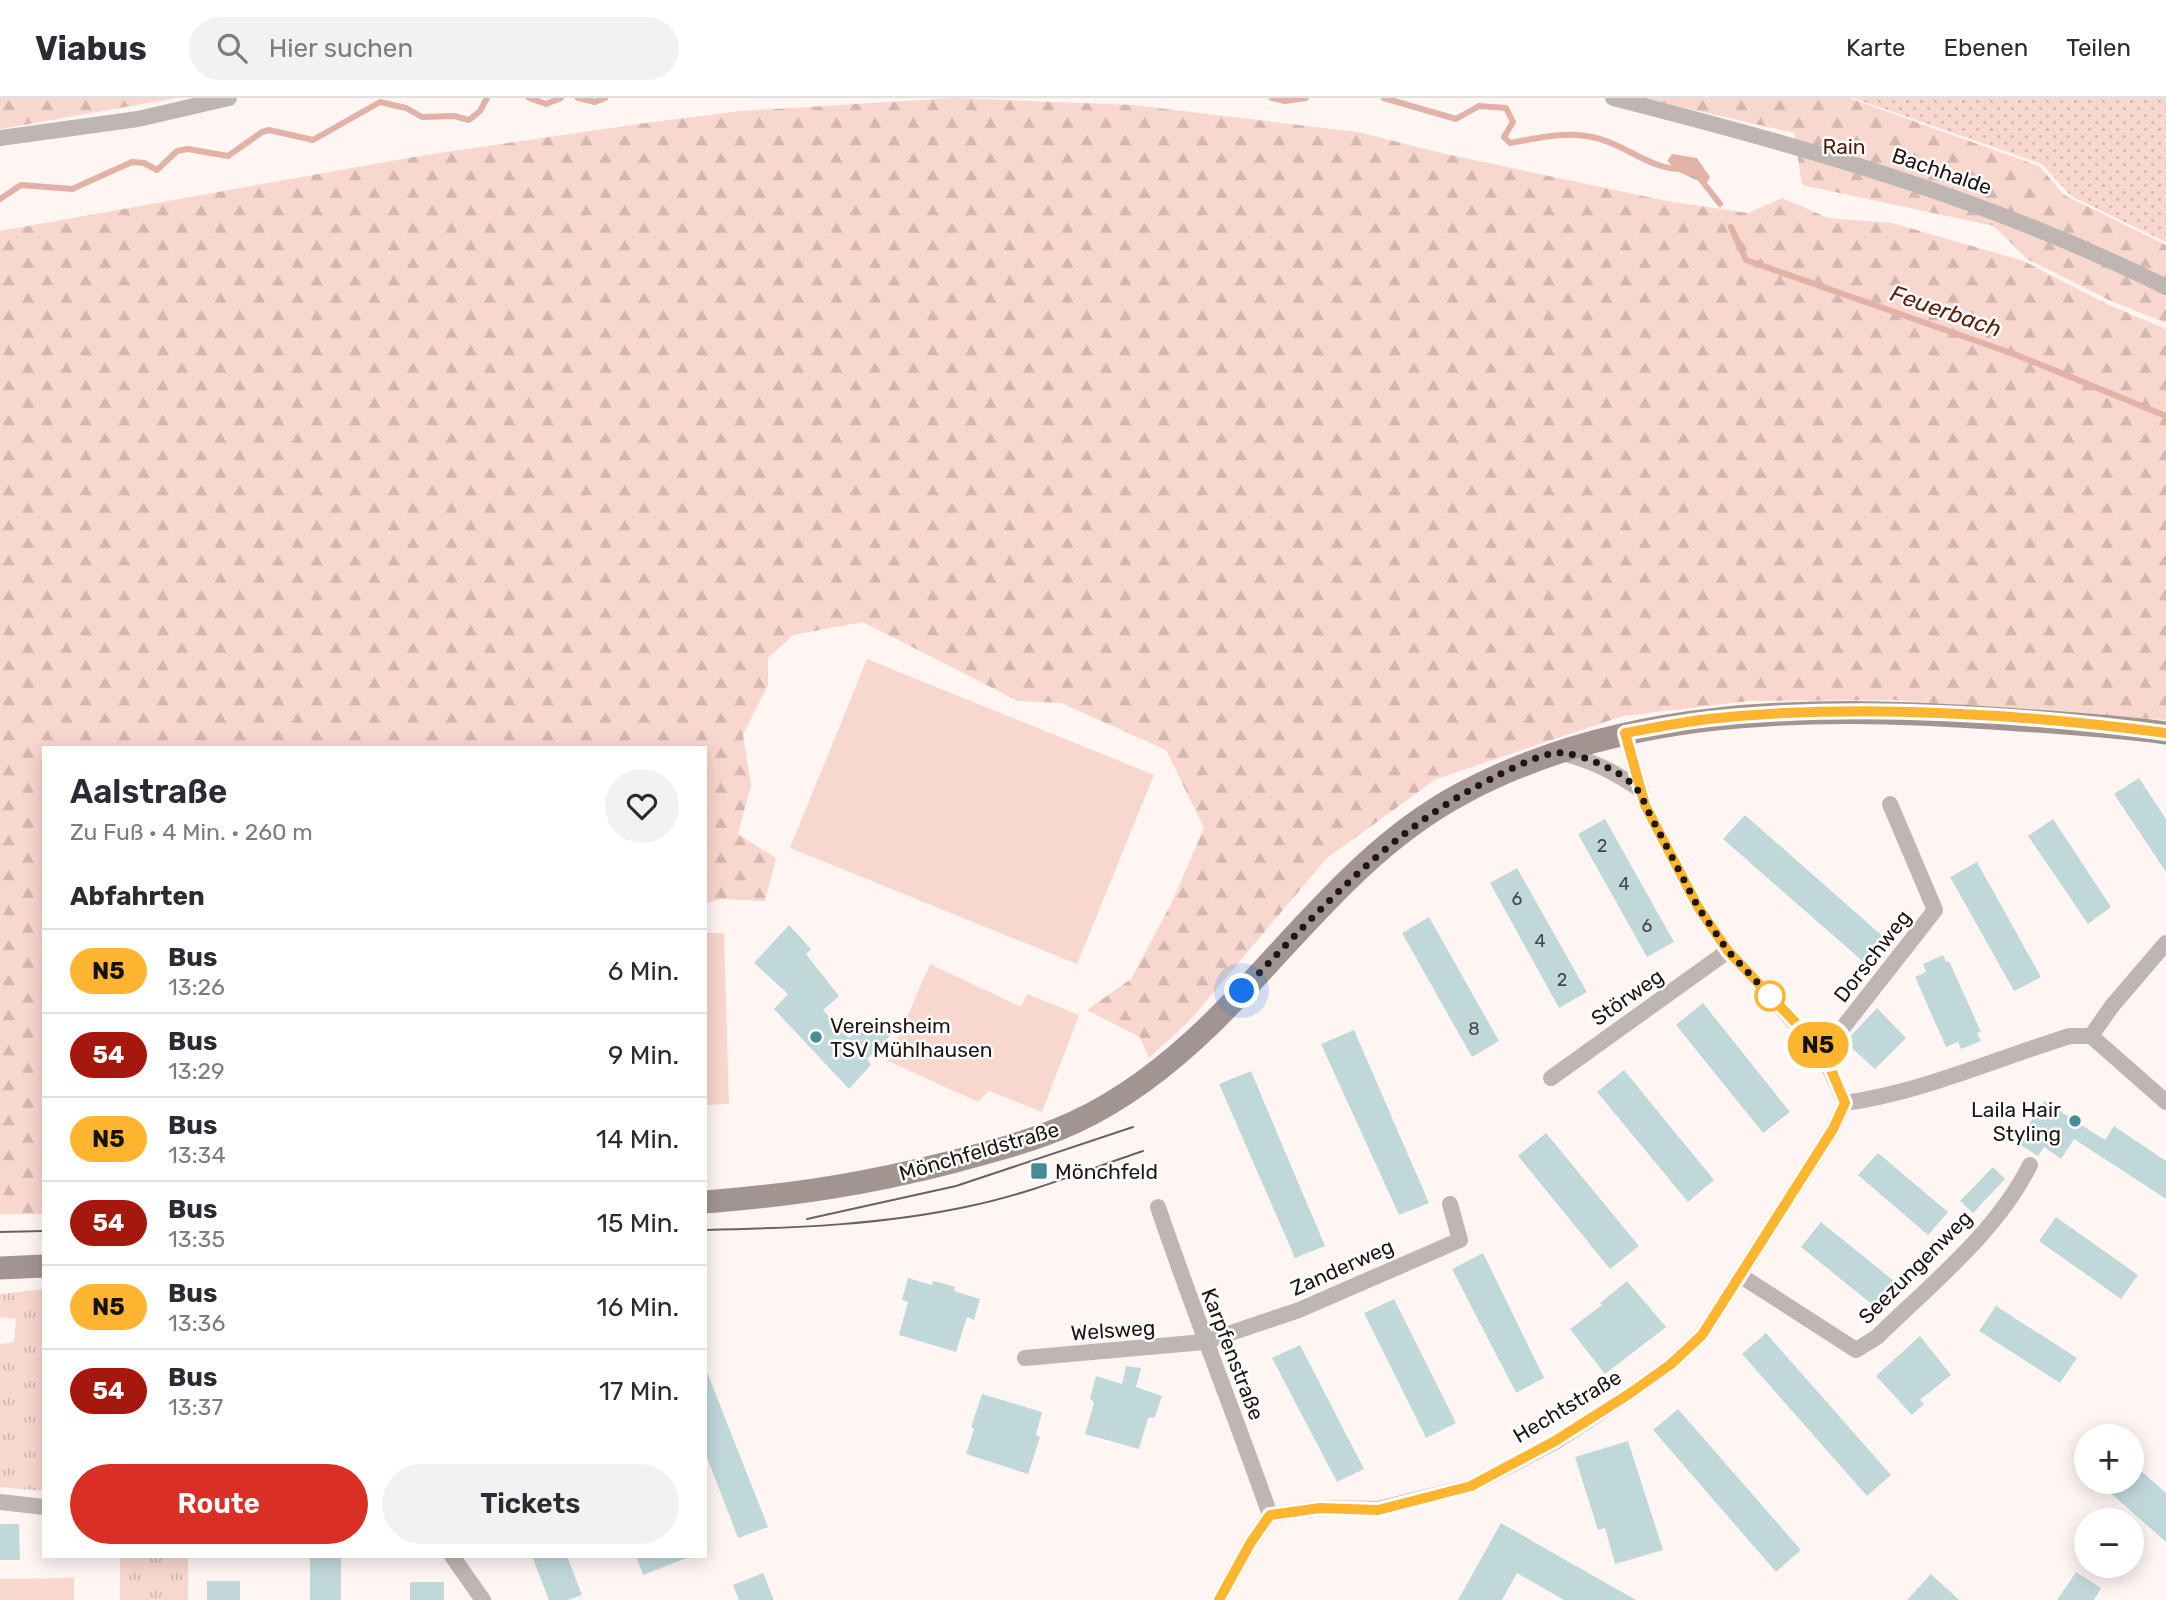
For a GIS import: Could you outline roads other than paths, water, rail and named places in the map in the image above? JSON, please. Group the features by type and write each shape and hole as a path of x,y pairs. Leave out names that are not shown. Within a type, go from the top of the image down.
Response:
{"main road":[{"name":"Mönchfeldstraße","path":"707,1202 807,1193 888,1178 1030,1140 1103,1108 1157,1073 1210,1025 1322,905 1412,826 1456,796 1513,768 1557,752 1625,733 1709,719 1886,713 2112,726 2166,733"},
{"path":"0,1268 42,1266"}],"street":[{"path":"0,138 138,119 229,98"},
{"name":"Bachhalde","path":"1614,98 1845,160 2083,245 2166,287"},
{"path":"1625,733 1645,805 1692,896 1728,951 1824,1053 1845,1103 1884,1097 1941,1081 2070,1036 2091,1036 2166,1102"},
{"path":"1557,752 1592,760 1641,790"},
{"name":"Dorschweg","path":"1824,1053 1935,910 1890,804"},
{"path":"2091,1036 2112,1006 2166,943"},
{"name":"Störweg","path":"1550,1078 1728,951"},
{"name":"Hechtstraße","path":"1270,1515 1320,1508 1378,1510 1471,1486 1555,1441 1671,1364 1702,1335 1833,1129 1845,1103"},
{"name":"Seezungenweg","path":"1741,1276 1856,1350 1877,1337 1984,1230 2017,1190 2030,1165"},
{"name":"Zanderweg","path":"1204,1342 1299,1310 1460,1240 1450,1204"},
{"name":"Karpfenstraße","path":"1158,1206 1204,1342 1215,1358 1270,1515"},
{"name":"Welsweg","path":"1025,1358 1204,1342"},
{"path":"0,1502 42,1507"},
{"path":"1219,1600 1251,1542 1270,1515"},
{"path":"453,1558 483,1600"}],"water":[{"path":"1672,154 1697,158 1710,177 1706,184 1679,172 1667,161"}],"waterway":[{"name":"Feuerbach","path":"0,199 21,185 72,189 132,162 144,163 157,170 177,151 188,149 228,156 269,130 313,140 380,102 406,108 422,117 454,116 469,120 480,111 487,98"},
{"name":"Feuerbach","path":"529,98 546,104 561,98"},
{"name":"Feuerbach","path":"578,98 595,102 605,98"},
{"name":"Feuerbach","path":"1272,98 1285,101 1306,98"},
{"name":"Feuerbach","path":"1384,98 1456,119 1479,106 1506,108 1513,122 1504,137 1510,143 1548,136 1585,136 1611,143 1654,163 1682,169"},
{"name":"Feuerbach","path":"1699,177 1720,204"},
{"name":"Feuerbach","path":"1731,227 1746,260 2014,354 2166,416"}],"tram line":[{"path":"807,1219 956,1186 1133,1127"},
{"path":"707,1230 838,1224 937,1212 1014,1195 1143,1151"},
{"path":"0,1232 42,1231"}],"place":[{"name":"Vereinsheim TSV Mühlhausen","path":"816,1037"},
{"name":"Laila Hair Styling","path":"2075,1121"},
{"name":"Mönchfeld","path":"1039,1171"}],"park label":[{"name":"Rain","path":"1844,146"}]}
